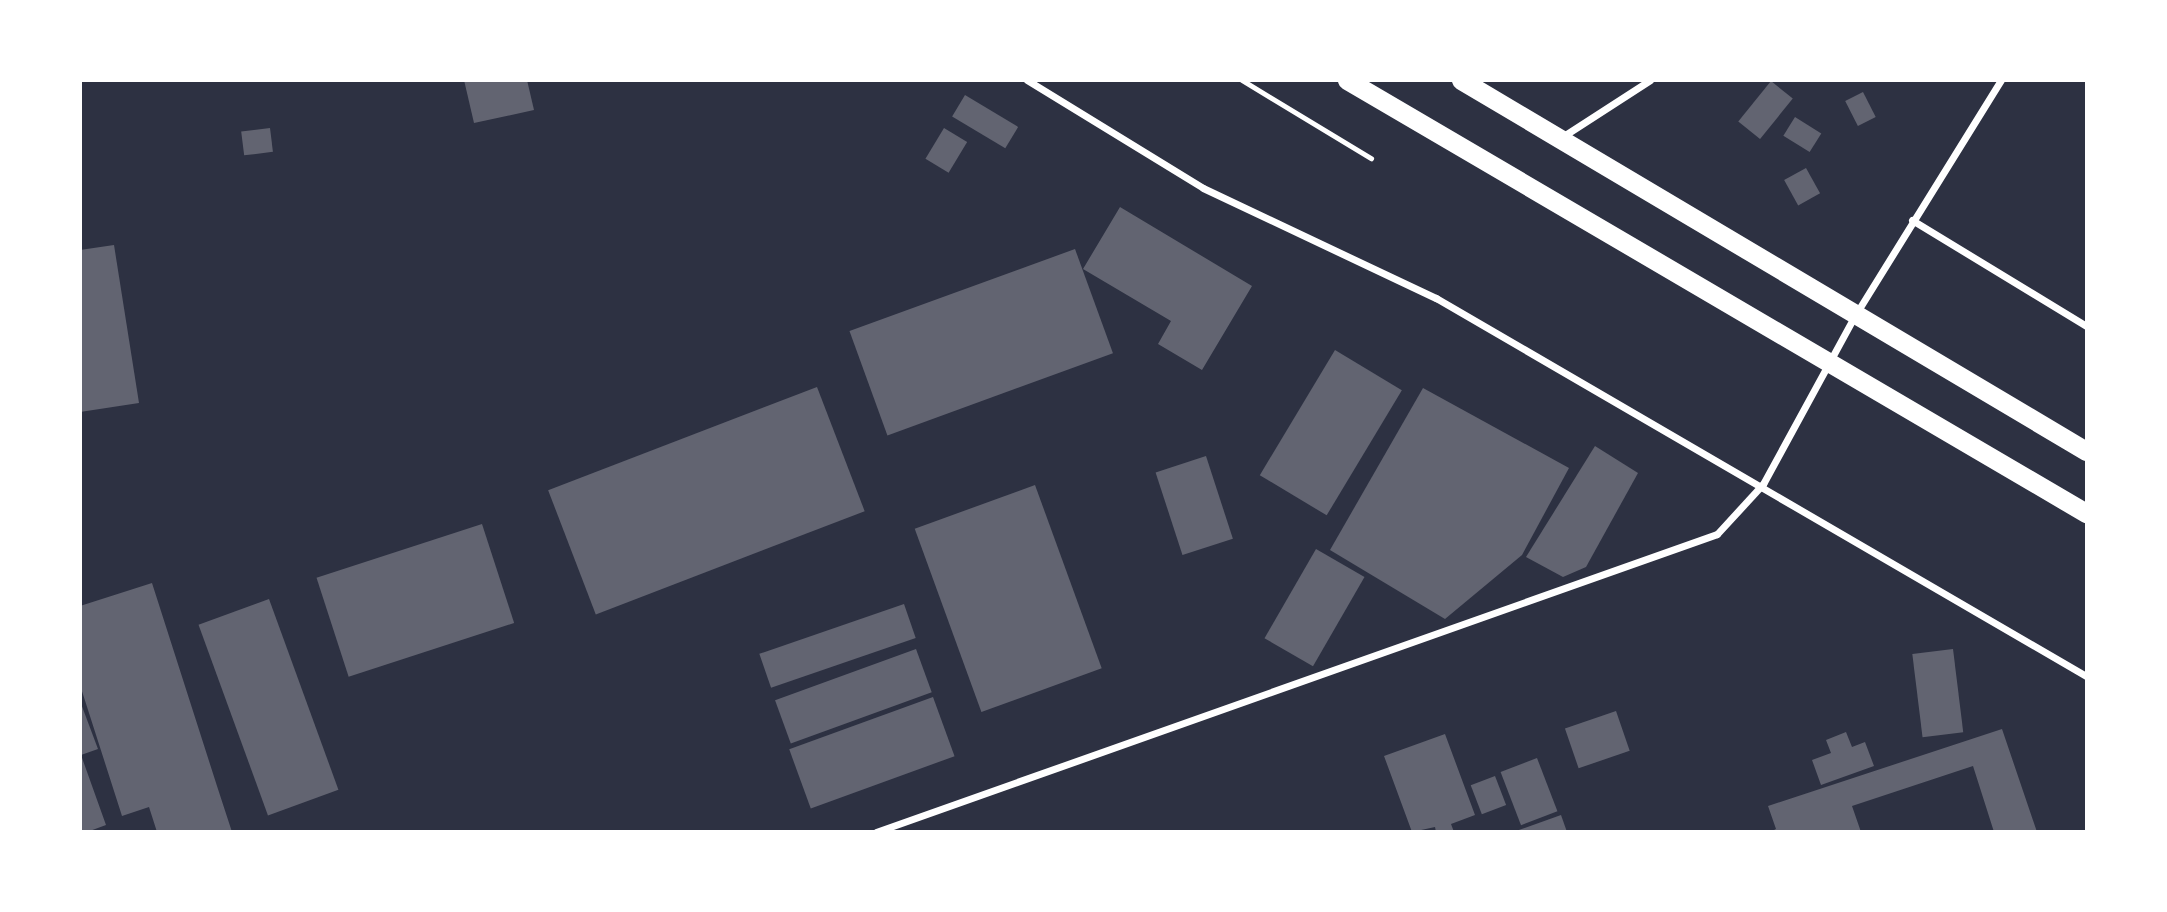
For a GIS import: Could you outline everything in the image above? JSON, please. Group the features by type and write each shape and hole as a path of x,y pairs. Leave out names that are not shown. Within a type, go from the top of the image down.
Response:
{"highway":[{"path":"1347,80 2087,513"},
{"path":"1461,80 1562,137 1854,317 2087,451"}],"street":[{"path":"1027,80 1203,187 1436,298 1763,484 2087,676"},
{"path":"1562,137 1650,80"},
{"path":"876,831 1717,534 1763,484 1854,317 2001,80"},
{"path":"1912,220 2087,326"}],"path":[{"path":"1242,80 1371,158"}],"building":[{"path":"464,80 527,80 534,110 474,123"},
{"path":"1771,81 1793,99 1760,139 1738,121"},
{"path":"1863,92 1876,117 1858,126 1845,101"},
{"path":"965,95 1018,127 1005,148 952,116"},
{"path":"1795,117 1821,133 1810,152 1783,136"},
{"path":"270,128 273,152 244,155 241,132"},
{"path":"944,128 967,142 949,173 925,159"},
{"path":"1806,168 1820,193 1798,205 1784,180"},
{"path":"1120,207 1252,286 1202,370 1158,344 1171,321 1083,269"},
{"path":"114,245 139,403 80,412 80,250"},
{"path":"1075,249 1113,353 887,435 849,331"},
{"path":"1335,350 1402,390 1327,515 1260,475"},
{"path":"817,387 865,511 596,614 548,490"},
{"path":"1423,388 1569,468 1522,555 1445,619 1330,550"},
{"path":"1595,446 1638,473 1586,567 1563,577 1526,557"},
{"path":"1206,456 1233,539 1182,555 1156,472"},
{"path":"1035,485 1102,668 981,712 915,529"},
{"path":"482,524 514,623 349,677 317,578"},
{"path":"1316,549 1364,577 1313,666 1264,638"},
{"path":"152,583 232,832 157,832 149,807 122,816 80,685 80,606"},
{"path":"269,599 338,790 268,815 199,625"},
{"path":"904,604 916,638 771,688 759,654"},
{"path":"916,649 932,692 791,744 775,700"},
{"path":"1953,649 1963,732 1923,737 1912,654"},
{"path":"933,697 955,756 811,809 789,749"},
{"path":"80,701 98,749 81,755 106,825 87,832 80,832"},
{"path":"1616,711 1630,751 1579,768 1565,729"},
{"path":"2002,729 2037,832 1994,832 1973,766 1852,806 1861,832 1770,832 1776,829 1768,806"},
{"path":"1846,732 1852,747 1865,742 1874,766 1821,785 1812,760 1831,753 1826,740"},
{"path":"1445,734 1475,815 1451,824 1454,832 1436,832 1435,827 1412,832 1384,756"},
{"path":"1537,758 1557,811 1521,825 1501,772"},
{"path":"1495,776 1506,805 1482,814 1471,785"},
{"path":"1561,815 1567,832 1516,832 1516,831"}]}
